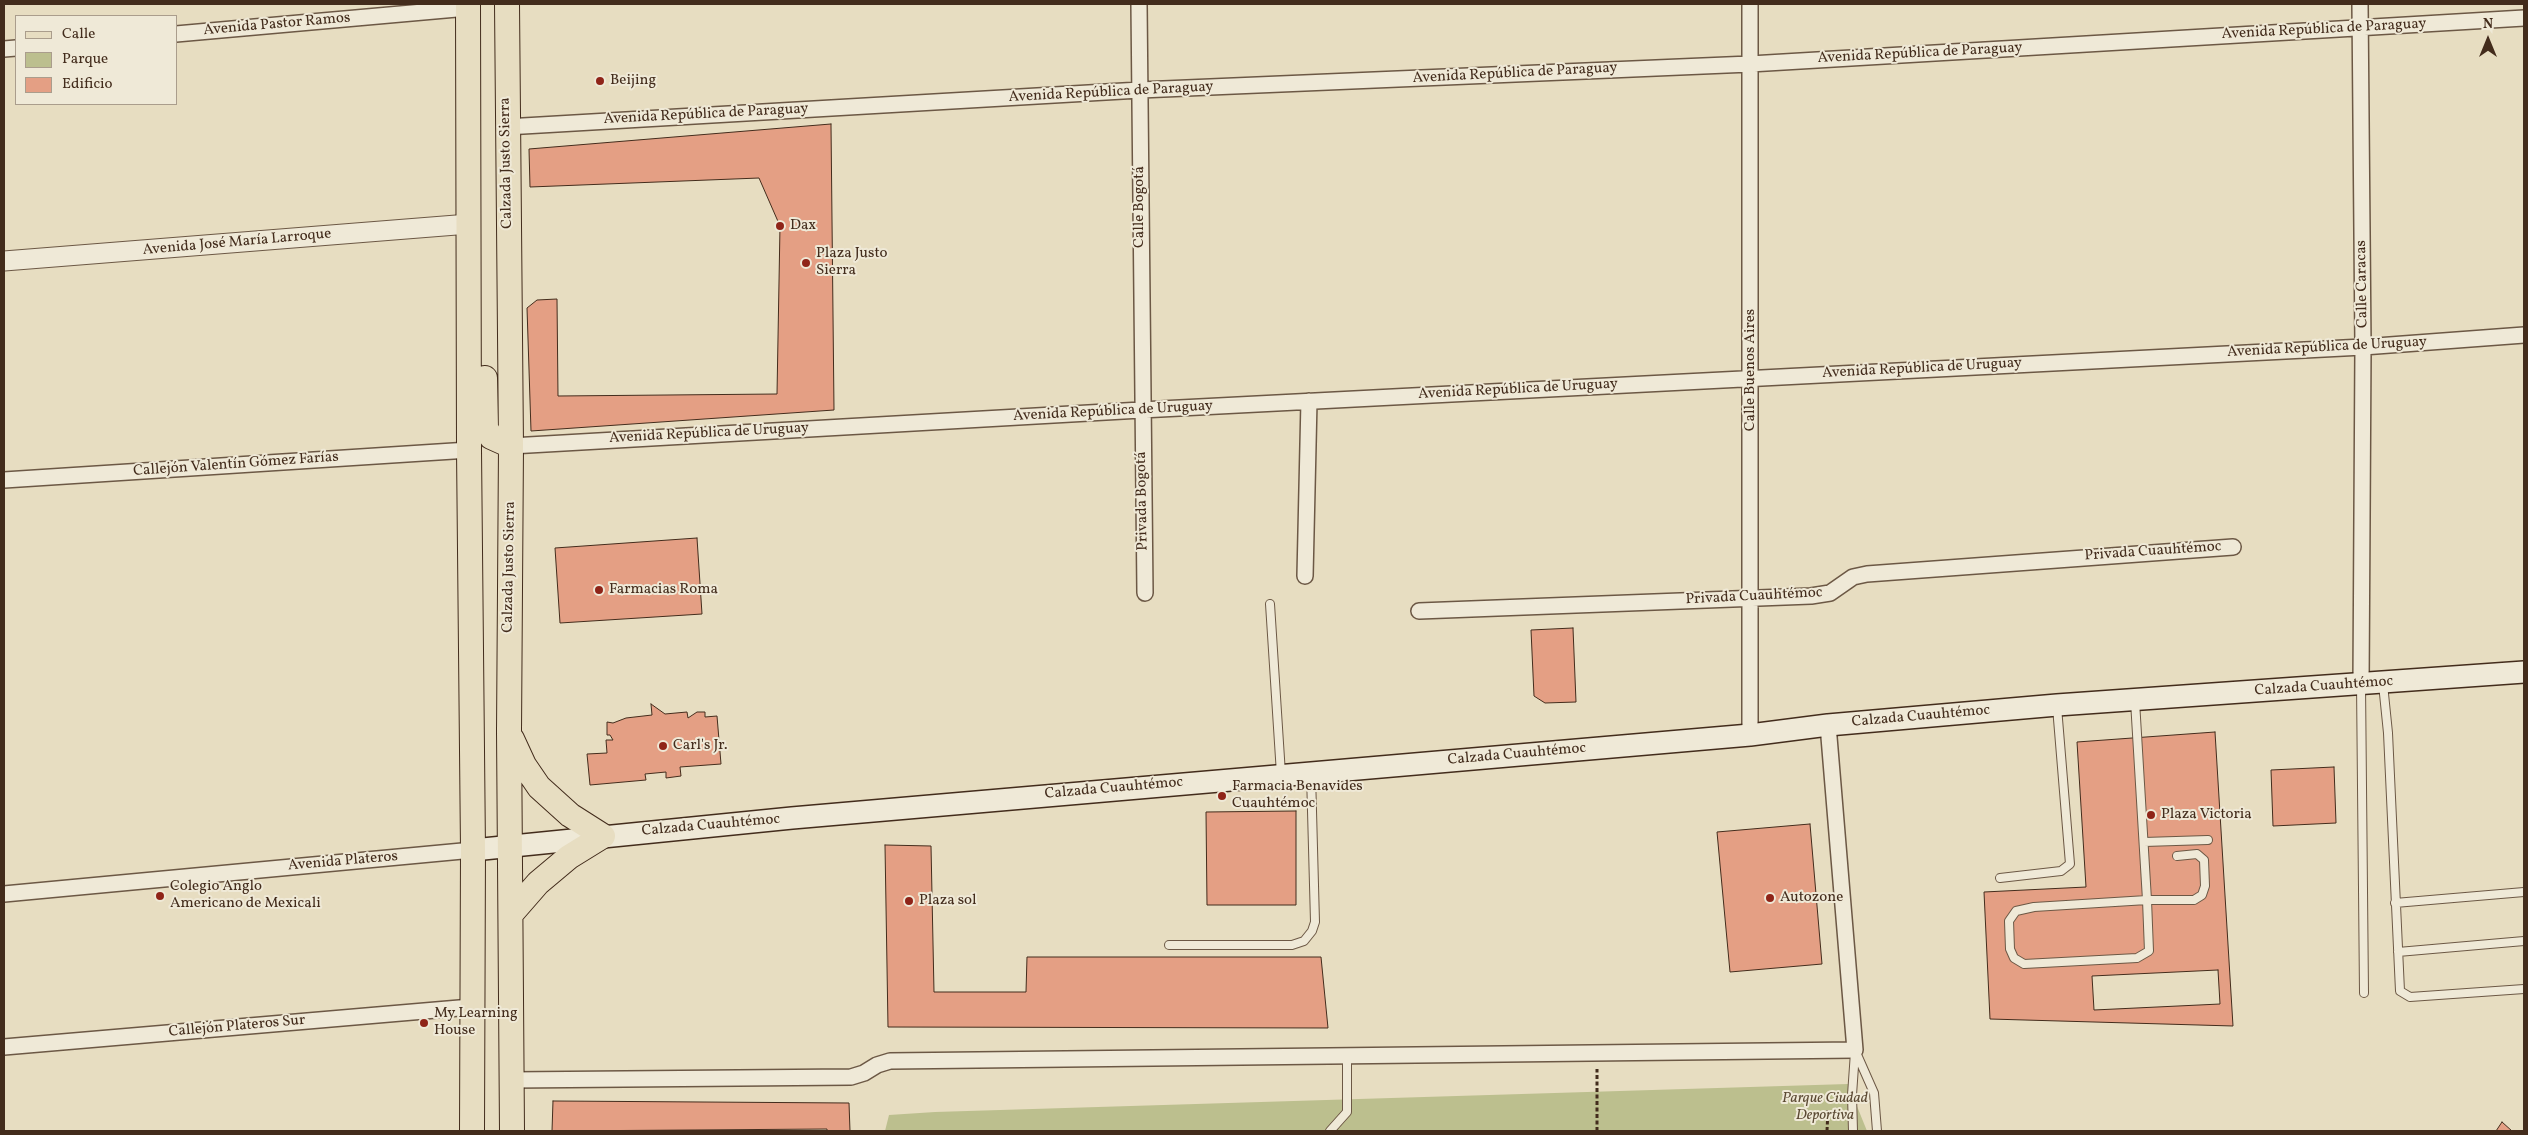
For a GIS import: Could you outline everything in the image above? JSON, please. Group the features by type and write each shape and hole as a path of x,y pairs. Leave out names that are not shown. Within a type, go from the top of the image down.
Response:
{"main road":[{"name":"Calzada Justo Sierra","path":"507,4 506,127 512,446 509,731 512,1131"},
{"path":"468,6 468,450 473,850 472,1131"},
{"path":"469,331 478,336 484,344 486,428 491,438 512,446"},
{"name":"Calzada Cuauhtémoc","path":"473,850 604,836 1310,772 1750,735 1828,725 2057,705 2524,672"},
{"path":"509,731 524,765 539,787 570,815 604,836 569,857 544,878 511,914"}],"street":[{"name":"Calle Bogotá","path":"1139,4 1142,410"},
{"name":"Calle Buenos Aires","path":"1750,4 1750,735"},
{"name":"Calle Caracas","path":"2360,4 2363,347 2361,684"},
{"name":"Avenida Pastor Ramos","path":"178,34 468,6"},
{"name":"Avenida República de Paraguay","path":"506,127 1140,90 1750,64 2524,18"},
{"name":"Avenida José María Larroque","path":"4,262 469,224"},
{"name":"Avenida República de Uruguay","path":"512,446 1309,401 2363,347 2524,335"},
{"path":"1305,576 1309,401"},
{"name":"Privada Bogotá","path":"1142,410 1145,593"},
{"name":"Callejón Valentín Gómez Farías","path":"4,480 468,450"},
{"name":"Privada Cuauhtémoc","path":"1419,612 1830,594 1853,577 1867,574 2233,546"},
{"path":"512,1080 851,1077 864,1074 877,1065 890,1061 1855,1050 1828,725"},
{"name":"Avenida Plateros","path":"4,894 473,850"},
{"name":"Callejón Plateros Sur","path":"4,1047 471,1007"}],"lane":[{"path":"1270,604 1282,775"},
{"path":"2383,683 2388,733 2400,991 2410,997 2524,989"},
{"path":"2361,684 2364,993"},
{"path":"2135,700 2144,842 2147,900 2148,951 2137,958 2024,964 2014,958 2010,949 2008,921 2016,911 2034,907 2147,900 2194,900 2202,895 2205,886 2204,860 2197,854 2177,856"},
{"path":"2000,878 2061,871 2070,864 2057,705"},
{"path":"1169,945 1292,945 1304,941 1312,931 1315,922 1310,772"},
{"path":"2144,842 2208,840"},
{"path":"2395,903 2524,892"},
{"path":"2398,952 2524,941"},
{"path":"1853,1131 1852,1095 1855,1050"},
{"path":"1855,1050 1874,1093 1877,1131"},
{"path":"1330,1131 1347,1112 1347,1056"}],"path":[{"path":"1597,1053 1597,1131"},
{"path":"1827,1131 1828,1110"}],"green space":[{"name":"Parque Ciudad Deportiva","path":"1848,1084 1867,1131 885,1131 889,1115 935,1112"}],"building":[{"name":"Plaza Justo Sierra","path":"831,124 834,410 531,431 527,308 537,300 557,299 558,396 777,394 780,226 759,178 530,187 529,149"},
{"path":"697,538 702,614 560,623 555,548"},
{"path":"1573,628 1576,702 1545,703 1534,696 1531,630"},
{"name":"Carl's Jr.","path":"651,704 665,714 687,712 688,718 697,712 705,712 705,717 717,716 721,764 680,767 681,776 666,778 666,772 645,774 646,780 590,785 587,754 607,753 606,740 613,740 610,735 607,735 607,722 613,723 626,718 652,715"},
{"name":"Plaza Victoria","path":"2215,732 2233,1026 1990,1019 1984,892 2086,887 2077,742"},
{"path":"2334,767 2336,823 2273,826 2271,770"},
{"path":"1296,811 1296,905 1207,905 1206,812"},
{"name":"Autozone","path":"1810,824 1822,964 1730,972 1717,832"},
{"name":"Plaza sol","path":"885,845 931,846 934,992 1026,992 1027,957 1321,957 1328,1028 888,1027"},
{"path":"2218,970 2220,1004 2094,1010 2092,976"},
{"path":"553,1101 849,1103 850,1131 827,1131 827,1129 552,1131"},
{"path":"2502,1122 2512,1131 2496,1131"}],"place":[{"name":"Beijing","path":"600,81"},
{"name":"Dax","path":"780,226"},
{"name":"Plaza Justo Sierra","path":"806,263"},
{"name":"Farmacias Roma","path":"599,590"},
{"name":"Carl's Jr.","path":"663,746"},
{"name":"Farmacia Benavides Cuauhtémoc","path":"1222,796"},
{"name":"Plaza Victoria","path":"2151,815"},
{"name":"Colegio Anglo Americano de Mexicali","path":"160,896"},
{"name":"Autozone","path":"1770,898"},
{"name":"Plaza sol","path":"909,901"},
{"name":"My Learning House","path":"424,1023"}]}
